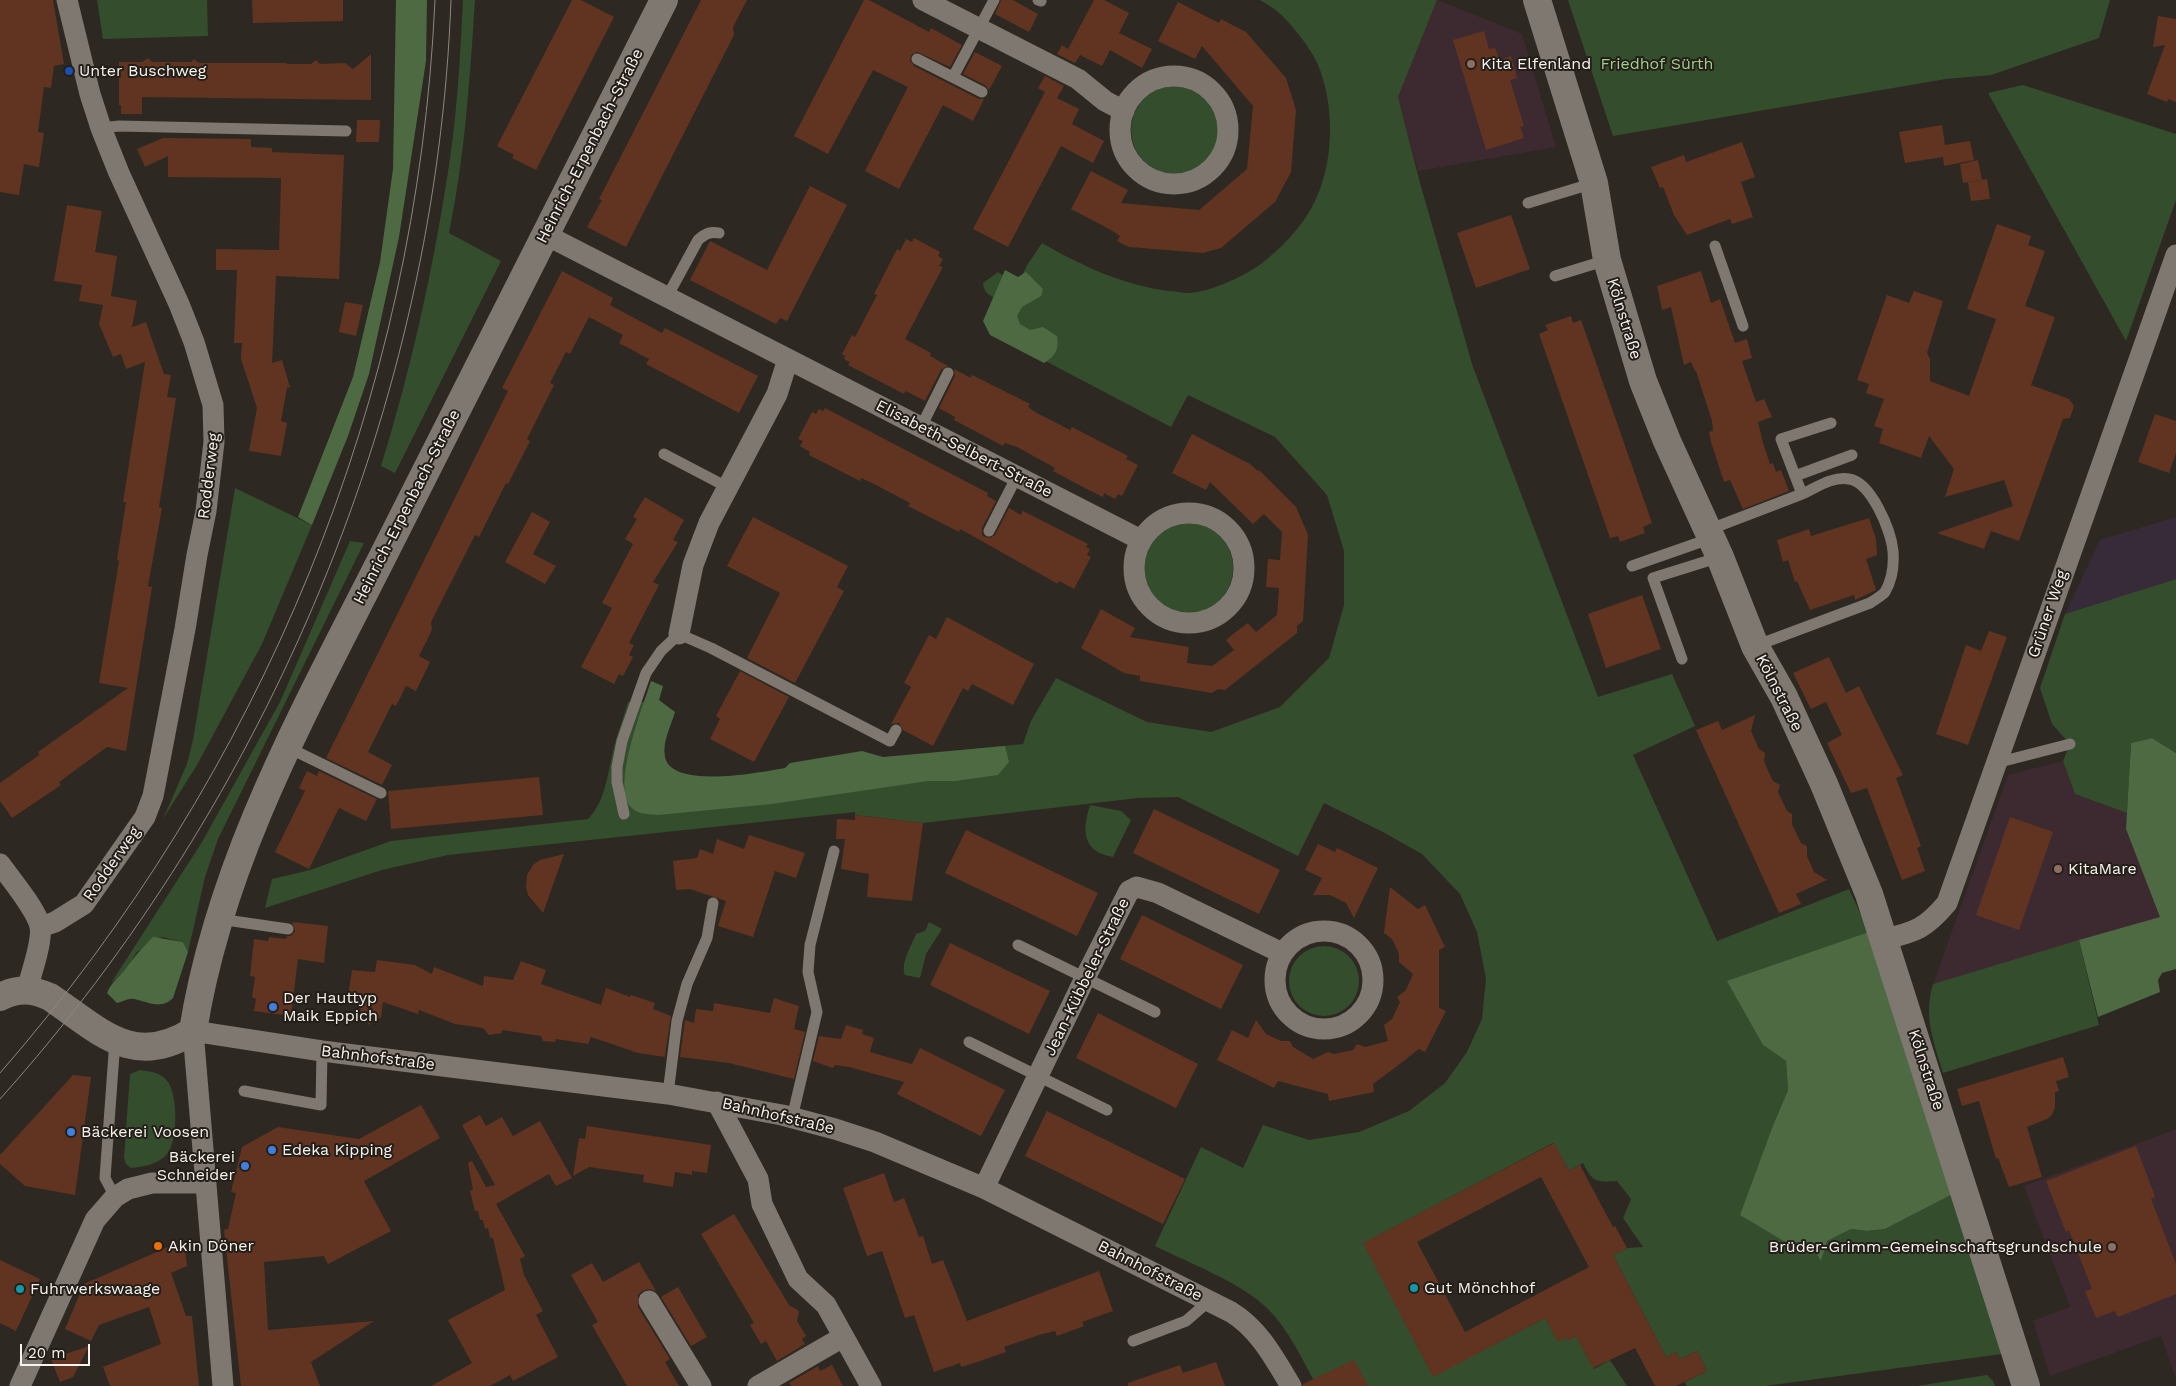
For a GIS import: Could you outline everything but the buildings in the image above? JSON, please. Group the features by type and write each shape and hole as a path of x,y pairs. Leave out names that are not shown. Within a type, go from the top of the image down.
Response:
{"street":[{"name":"Rodderweg","path":"40,927 55,922 84,904 145,817 153,796 206,511 214,442 213,405 194,342 101,128 90,94 68,0"},
{"name":"Heinrich-Erpenbach-Straße","path":"193,1031 197,1004 219,919 248,835 288,747 664,0"},
{"path":"923,0 978,30 1078,79 1105,101 1124,111"},
{"name":"Kölnstraße","path":"1537,0 1594,183 1607,260 1643,381 1667,441 1714,541 1755,646 1784,697 1824,784 1869,894 1885,939 2026,1386"},
{"path":"1167,77 1195,80 1217,98 1224,111 1228,125 1223,153 1216,165 1205,174 1193,180 1180,184 1153,180 1141,173 1124,151 1120,138 1120,124 1124,111 1130,98 1140,88 1153,80 1167,77"},
{"name":"Elisabeth-Selbert-Straße","path":"546,235 1141,540"},
{"name":"Grüner Weg","path":"1885,939 1913,932 1932,921 1947,903 2176,255"},
{"path":"679,634 693,566 709,523 776,394 788,359"},
{"path":"1203,514 1217,520 1229,529 1238,542 1243,556 1244,571 1241,586 1235,600 1212,618 1198,622 1182,623 1168,619 1155,612 1144,601 1137,588 1134,573 1134,558 1141,540 1159,522 1172,515 1203,514"},
{"path":"0,864 34,914 40,927 36,959 27,989"},
{"name":"Jean-Kübbeler-Straße","path":"984,1188 1085,978 1130,891 1137,887 1158,892 1282,953"},
{"path":"1318,931 1333,931 1347,936 1359,944 1368,956 1373,970 1374,985 1370,999 1362,1012 1352,1022 1338,1028 1323,1030 1308,1027 1295,1020 1284,1010 1277,996 1274,982 1276,967 1282,953 1292,942 1304,934 1318,931"},
{"path":"0,997 27,989 50,997 115,1040 132,1047 163,1046 193,1031 223,1386"},
{"name":"Bahnhofstraße","path":"193,1031 322,1051 668,1094 792,1118 875,1142 984,1188 1246,1321 1258,1334 1291,1386"},
{"path":"717,1102 758,1179 762,1204 798,1280 826,1305 871,1386"},
{"path":"20,1386 95,1220 115,1197 128,1189 152,1183 206,1183"},
{"path":"649,1300 701,1386"},
{"path":"758,1386 843,1337"}],"lane":[{"path":"953,77 994,0"},
{"path":"917,59 982,92"},
{"path":"101,128 119,126 346,131"},
{"path":"1528,203 1594,183"},
{"path":"667,297 698,240 712,231 719,233"},
{"path":"1714,246 1743,326"},
{"path":"1554,276 1607,260"},
{"path":"921,426 948,373"},
{"path":"1802,494 1781,439 1832,423"},
{"path":"664,454 727,487"},
{"path":"1795,476 1852,456"},
{"path":"989,531 1017,476"},
{"path":"1682,659 1653,578 1714,541 1802,494 1833,480 1850,479 1864,488 1881,512 1892,549 1893,568 1884,593 1870,603 1755,646"},
{"path":"1632,566 1714,541"},
{"path":"624,814 617,782 617,767 622,741 646,673 661,651 679,634 711,648 890,741 896,730"},
{"path":"1996,763 2070,744"},
{"path":"288,747 381,793"},
{"path":"792,1118 817,1012 808,972 810,945 834,851"},
{"path":"668,1094 677,1021 687,984 707,938 713,903"},
{"path":"219,919 288,929"},
{"path":"1018,945 1155,1012"},
{"path":"115,1040 105,1178 115,1197"},
{"path":"969,1042 1107,1110"},
{"path":"244,1092 321,1104 322,1051"},
{"path":"1133,1341 1186,1321 1209,1301"}],"shaded area":[{"name":"Kita Elfenland","path":"1437,0 1522,34 1556,147 1418,171 1398,97"},
{"path":"2176,517 2176,579 2065,614 2100,540"},
{"name":"KitaMare","path":"2063,761 2075,794 2127,813 2126,829 2161,917 1933,984 2008,775"},
{"name":"Brüder-Grimm-Gemeinschaftsgrundschule","path":"2176,1129 2176,1379 2161,1336 2050,1376 2033,1321 2070,1307 2024,1186"}],"green space":[{"path":"97,0 207,0 208,36 103,39"},
{"path":"396,0 427,0 426,61 399,237 369,374 348,436 312,525 298,517 353,377 380,262 393,169"},
{"path":"463,0 475,0 463,146 449,233 501,261 395,473 381,466 411,359 441,214 456,111"},
{"path":"1260,0 1437,0 1398,97 1420,183 1473,367 1598,697 1672,674 1695,726 1633,755 1717,941 1849,889 1869,932 1763,1045 1786,1061 1788,1090 1774,1123 1787,1243 1810,1242 1821,1260 1826,1241 1851,1229 1867,1231 1885,1229 1951,1195 2002,1354 1765,1386 1686,1386 1685,1382 1707,1371 1697,1351 1680,1359 1676,1352 1666,1357 1613,1255 1627,1248 1643,1247 1623,1218 1631,1199 1617,1181 1600,1181 1593,1178 1583,1163 1569,1171 1553,1143 1364,1243 1433,1376 1545,1318 1558,1341 1566,1337 1568,1340 1580,1334 1579,1341 1594,1369 1610,1360 1627,1386 1317,1386 1283,1326 1268,1309 1230,1282 1155,1246 1201,1147 1243,1168 1263,1125 1309,1140 1359,1132 1409,1111 1445,1083 1467,1052 1482,1019 1486,979 1477,932 1460,894 1422,854 1324,803 1298,856 1178,797 1138,798 923,823 855,815 855,812 448,855 382,870 265,908 272,879 310,870 391,841 588,819 599,803 603,793 615,743 628,702 646,702 675,712 664,747 664,754 669,766 683,773 713,777 749,775 844,762 1023,744 1031,721 1056,678 1147,722 1211,732 1280,707 1329,658 1344,605 1344,551 1327,495 1275,437 1188,395 1171,427 994,334 1027,265 1042,243 1088,267 1119,279 1152,288 1188,293 1216,287 1245,274 1270,257 1294,233 1308,214 1318,194 1327,163 1330,130 1327,96 1318,65 1306,45 1284,17"},
{"name":"Friedhof Sürth","path":"1568,0 2110,0 2099,38 1991,75 1946,79 1613,136"},
{"path":"2023,85 2176,134 2176,200 2126,341 1988,93"},
{"path":"1175,86 1192,89 1206,99 1216,113 1219,130 1216,147 1206,161 1192,171 1175,174 1158,171 1144,161 1134,147 1131,130 1134,113 1144,99 1158,89"},
{"path":"1005,270 1018,277 1026,272 1043,289 1041,296 1022,307 1017,316 1020,324 1030,330 1043,327 1057,336 1058,345 1056,352 1044,363 990,335 983,321"},
{"path":"998,272 1006,278 997,299 987,293 983,283"},
{"path":"235,488 312,525 262,644 197,765 163,819 187,764 193,740"},
{"path":"1178,522 1196,522 1213,529 1226,542 1233,559 1233,577 1226,594 1213,607 1196,614 1178,614 1161,607 1148,594 1141,577 1141,559 1148,542 1161,529"},
{"path":"350,541 364,543 218,839 205,877 188,952 183,942 162,937 137,952 123,973 111,983 202,842 280,702"},
{"path":"2176,579 2176,753 2152,738 2131,743 2127,813 2075,794 2063,761 2070,744 2052,724 2040,688 2065,614"},
{"path":"651,681 663,686 659,700 675,712 664,751 671,767 683,773 700,776 719,776 758,773 785,768 790,763 862,751 883,757 1005,746 1009,762 998,775 955,781 928,781 772,804 658,815 643,814 630,806 625,795 625,781 631,745"},
{"path":"2152,738 2176,753 2176,969 2162,973 2158,980 2160,992 2098,1017 2079,940 2160,917 2126,829 2131,743"},
{"path":"1090,805 1121,811 1131,820 1113,857 1095,850 1090,845 1087,838 1086,823"},
{"path":"929,922 942,929 926,954 920,978 905,975 905,960 916,934 925,931"},
{"path":"1869,932 1951,1195 1885,1229 1867,1231 1851,1229 1827,1241 1821,1261 1810,1242 1787,1243 1740,1215 1788,1090 1786,1061 1763,1045 1727,981"},
{"path":"153,937 183,942 188,952 173,998 164,1004 132,999 117,1003 107,993 112,984"},
{"path":"2079,940 2099,1025 1943,1073 1933,1040 1929,1018 1930,996 1933,984"},
{"path":"1324,946 1337,949 1349,956 1356,968 1359,981 1356,994 1349,1006 1337,1013 1324,1016 1311,1013 1299,1006 1292,994 1289,981 1292,968 1299,956 1311,949"},
{"path":"140,1070 159,1074 168,1082 174,1097 175,1129 171,1148 164,1157 141,1167 131,1168 126,1164 124,1158 130,1074"},
{"path":"1987,1375 1995,1386 1917,1386"}],"tram line":[{"path":"0,1073 93,957 176,835 248,707 309,574 359,436 396,294 422,149 435,0"},
{"path":"0,1099 96,982 182,857 257,726 321,588 373,446 412,300 438,151 451,0"}],"place":[{"name":"Kita Elfenland","path":"1471,64"},
{"name":"Unter Buschweg","path":"69,71"},
{"name":"KitaMare","path":"2058,869"},
{"name":"Der Hauttyp Maik Eppich","path":"273,1007"},
{"name":"Bäckerei Voosen","path":"71,1132"},
{"name":"Edeka Kipping","path":"272,1150"},
{"name":"Bäckerei Schneider","path":"245,1166"},
{"name":"Akin Döner","path":"158,1246"},
{"name":"Brüder-Grimm-Gemeinschaftsgrundschule","path":"2112,1247"},
{"name":"Gut Mönchhof","path":"1414,1288"},
{"name":"Fuhrwerkswaage","path":"20,1289"}]}
